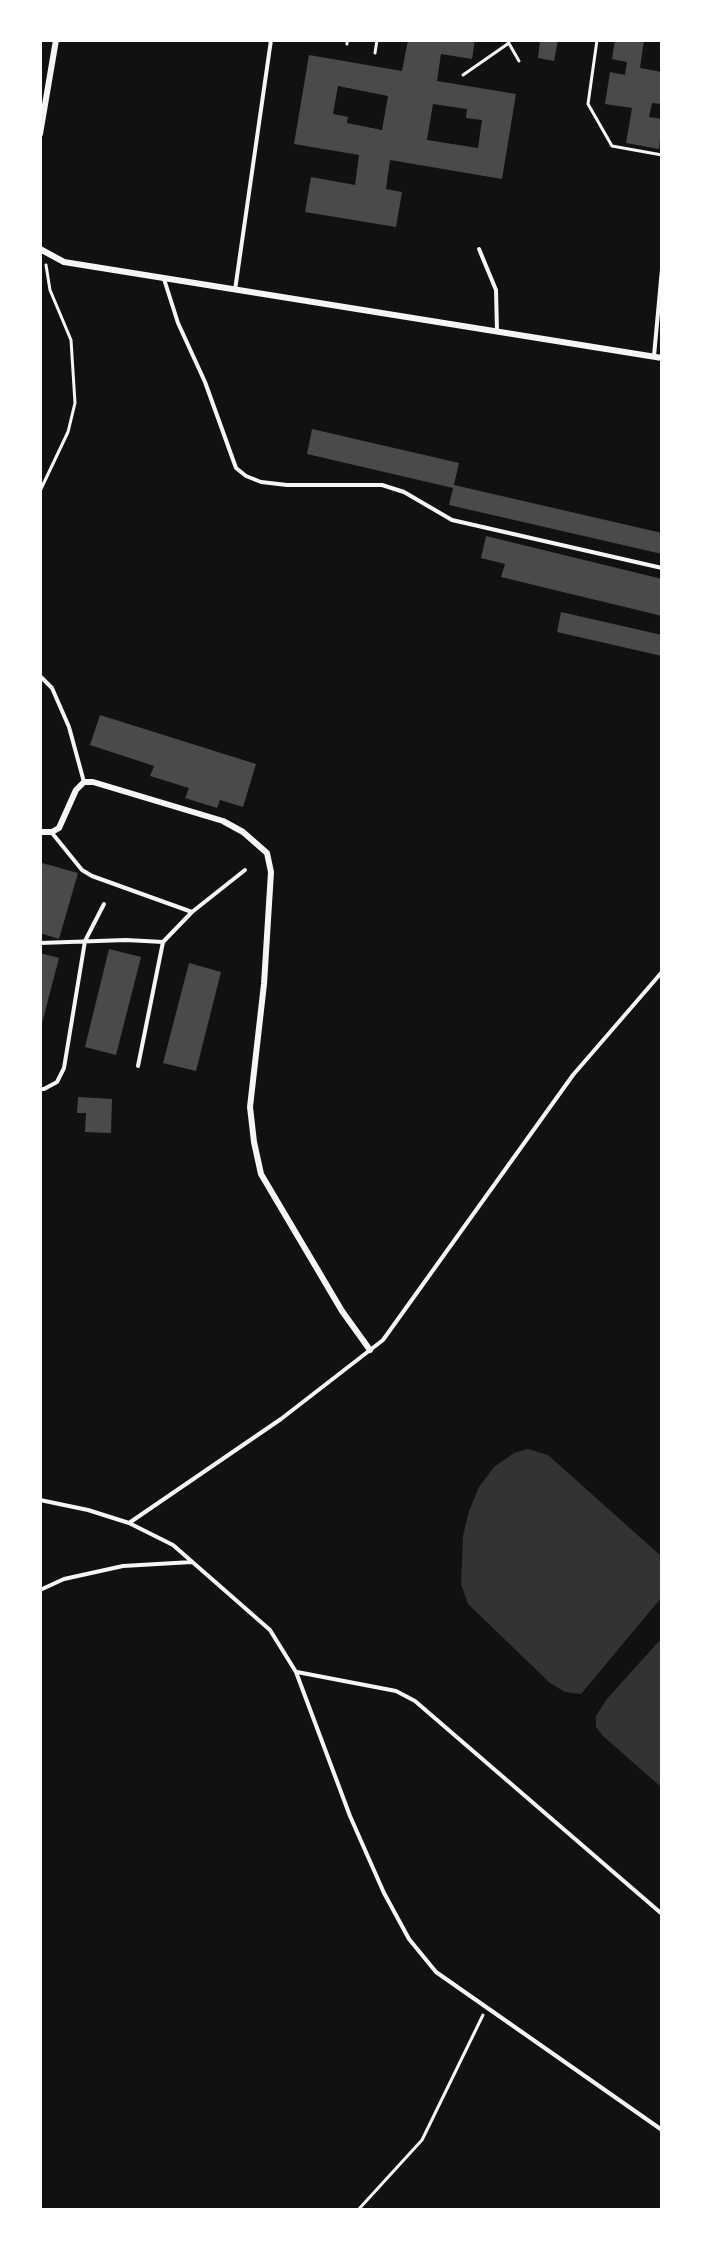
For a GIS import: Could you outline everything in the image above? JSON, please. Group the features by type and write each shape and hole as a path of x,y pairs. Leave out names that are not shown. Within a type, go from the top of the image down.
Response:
{"street":[{"path":"40,134 56,40"},
{"path":"42,250 64,262 662,358"},
{"path":"40,832 52,832 59,828 76,790 84,782 93,782 223,821 243,832 267,853 271,872 264,984 250,1107 254,1142 261,1174 342,1311 370,1350"}],"lane":[{"path":"235,291 271,40"},
{"path":"479,249 496,290 497,332"},
{"path":"654,357 662,269"},
{"path":"164,279 178,323 206,382 236,468 246,476 261,482 287,485 382,485 405,492 452,520 662,568"},
{"path":"40,676 52,688 69,727 84,782"},
{"path":"52,832 82,870 92,876 192,912"},
{"path":"138,1066 163,942 192,912 246,870"},
{"path":"40,1089 57,1082 64,1068 85,941 104,904"},
{"path":"40,943 163,942"},
{"path":"129,1523 281,1419 383,1340 573,1075 662,972"},
{"path":"40,1500 88,1510 129,1523 173,1545 270,1630 296,1672 350,1816 384,1893 409,1939 436,1972 662,2130"},
{"path":"40,1590 64,1579 123,1566 193,1562"},
{"path":"296,1672 396,1690 415,1701 535,1802 662,1914"}],"path":[{"path":"375,53 377,40"},
{"path":"597,40 588,104 612,146 662,155"},
{"path":"463,75 508,42 519,61"},
{"path":"40,491 68,432 75,403 71,340 50,290 42,250"},
{"path":"358,2210 422,2140 486,2008"}],"shaded area":[{"path":"528,1449 548,1455 661,1556 661,1598 581,1694 565,1692 550,1683 468,1604 461,1584 463,1536 469,1511 479,1487 494,1467 514,1453"},
{"path":"661,1639 661,1787 603,1736 596,1727 596,1716 606,1700"}],"building":[{"path":"408,40 475,40 472,59 441,54 437,81 516,94 502,179 390,160 386,189 402,192 396,227 305,212 311,177 355,185 359,155 294,144 309,55 402,71","holes":["338,86 388,96 382,130 347,123 348,117 333,114","433,104 467,109 466,118 482,120 478,148 427,140"]},
{"path":"540,40 558,40 554,61 538,58"},
{"path":"615,40 644,40 640,68 662,72 662,104 652,103 649,117 662,119 659,149 626,143 632,108 605,104 610,72 625,75 627,62 612,59"},
{"path":"312,429 459,463 454,485 662,533 662,554 449,505 453,488 307,454"},
{"path":"486,536 662,579 662,616 501,577 505,564 481,558"},
{"path":"561,612 662,635 662,656 557,632"},
{"path":"100,715 256,764 243,807 220,800 217,808 185,798 189,788 150,776 154,766 90,745"},
{"path":"42,863 78,873 59,939 40,933"},
{"path":"109,949 141,957 116,1055 85,1047"},
{"path":"40,953 59,958 41,1027 40,1027"},
{"path":"189,963 221,972 196,1071 163,1063"},
{"path":"78,1097 112,1099 111,1133 85,1132 86,1113 77,1113"}]}
